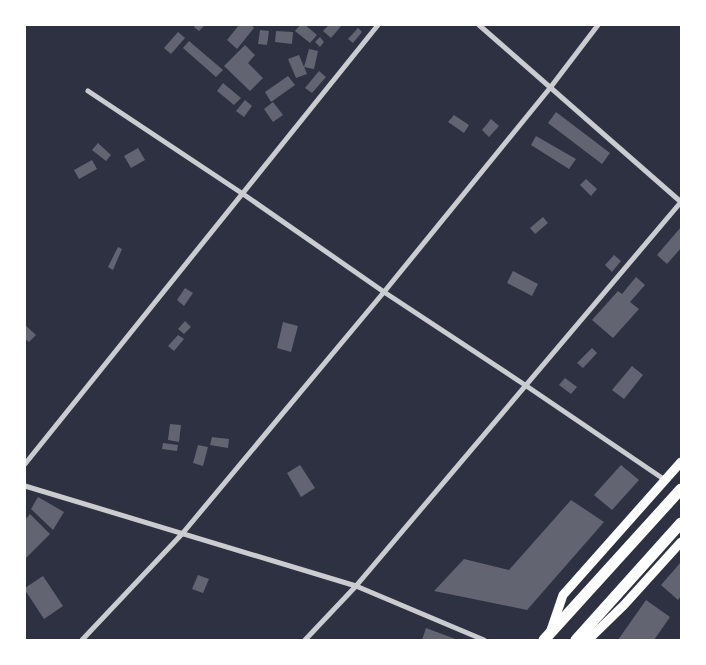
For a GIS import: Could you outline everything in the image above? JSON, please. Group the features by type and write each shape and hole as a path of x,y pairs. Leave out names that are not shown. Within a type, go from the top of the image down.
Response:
{"highway":[{"path":"547,636 681,489"},
{"path":"576,640 681,523"}],"main road":[{"path":"547,636 563,595 681,462"},
{"path":"588,640 624,605 681,542"}],"street":[{"path":"25,464 378,25"},
{"path":"305,640 356,586 681,202 479,25"},
{"path":"82,640 182,534 384,292 550,88 598,25"},
{"path":"88,91 665,480"},
{"path":"25,486 356,586 484,640"}],"building":[{"path":"195,25 205,25 199,31 194,27"},
{"path":"239,25 251,25 254,28 237,49 227,40"},
{"path":"300,25 305,25 317,35 310,43 295,31"},
{"path":"329,25 342,25 331,38 323,31"},
{"path":"358,28 362,32 353,43 348,39"},
{"path":"260,30 269,31 267,45 258,44"},
{"path":"276,31 293,32 292,44 275,42"},
{"path":"178,32 185,38 171,54 164,48"},
{"path":"320,37 324,42 320,47 315,42"},
{"path":"189,41 223,70 216,77 183,48"},
{"path":"245,45 255,55 248,63 263,78 250,91 224,66"},
{"path":"309,49 318,51 314,69 304,67"},
{"path":"299,55 307,74 296,78 288,59"},
{"path":"319,71 326,77 312,93 305,88"},
{"path":"288,76 295,85 271,102 265,92"},
{"path":"223,83 241,98 234,105 217,91"},
{"path":"245,100 252,106 244,117 236,111"},
{"path":"273,102 283,115 273,122 264,109"},
{"path":"556,112 610,153 602,164 548,123"},
{"path":"454,115 469,125 464,133 448,122"},
{"path":"491,119 499,126 489,137 482,130"},
{"path":"536,136 576,159 569,169 531,145"},
{"path":"98,143 111,155 106,161 92,150"},
{"path":"138,148 145,160 131,168 124,156"},
{"path":"92,160 97,169 79,179 74,170"},
{"path":"586,179 597,189 591,196 580,185"},
{"path":"543,217 548,223 535,234 530,228"},
{"path":"681,227 681,248 667,264 657,255"},
{"path":"118,247 122,249 113,270 108,267"},
{"path":"614,255 621,261 612,272 605,265"},
{"path":"513,271 538,284 532,296 507,283"},
{"path":"636,277 645,285 630,302 639,309 613,338 592,320 618,291 622,294"},
{"path":"185,288 193,293 184,306 177,300"},
{"path":"185,321 191,327 184,334 178,329"},
{"path":"283,322 298,326 291,352 277,348"},
{"path":"25,325 36,335 29,342 25,339"},
{"path":"178,335 184,339 174,351 168,346"},
{"path":"592,348 597,353 583,368 577,363"},
{"path":"632,366 643,375 624,399 612,390"},
{"path":"565,378 577,387 571,394 559,385"},
{"path":"170,424 181,425 179,442 168,440"},
{"path":"212,437 229,439 228,448 210,445"},
{"path":"163,443 178,445 177,451 162,449"},
{"path":"198,445 208,447 203,466 193,463"},
{"path":"300,465 315,488 301,497 287,473"},
{"path":"621,465 639,480 612,510 594,495"},
{"path":"38,497 64,512 53,530 31,509"},
{"path":"571,500 604,522 527,610 434,591 464,559 509,570"},
{"path":"30,514 50,534 25,559 25,520"},
{"path":"681,562 681,596 678,600 661,585"},
{"path":"198,575 209,579 203,593 192,589"},
{"path":"43,576 63,606 44,619 25,590 25,588"},
{"path":"646,600 670,617 654,640 618,640"},
{"path":"426,628 458,640 422,640"}]}
